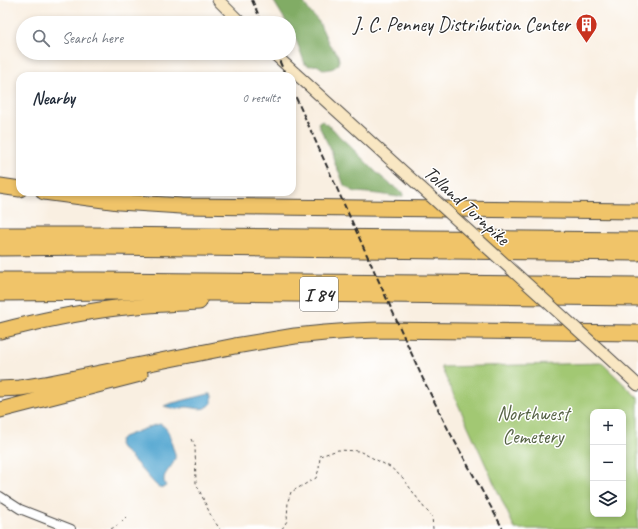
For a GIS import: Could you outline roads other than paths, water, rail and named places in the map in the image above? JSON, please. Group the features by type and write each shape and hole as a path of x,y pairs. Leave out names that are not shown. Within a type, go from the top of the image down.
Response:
{"highway":[{"path":"0,186 16,188"},
{"path":"74,196 119,202 189,206 638,211"},
{"path":"0,226 51,227 78,235"},
{"path":"0,235 638,240"},
{"path":"0,248 638,253"},
{"path":"0,280 638,285"},
{"name":"I 84","path":"0,293 98,292 638,298"},
{"path":"0,330 108,309 236,301 270,294"},
{"path":"0,389 39,385 235,346 310,334 365,330 638,333"},
{"path":"0,410 236,350 261,342"}],"main road":[{"path":"218,0 234,16"},
{"name":"Tolland Turnpike","path":"281,60 294,72"},
{"name":"Tolland Turnpike","path":"296,74 638,385"}],"street":[{"path":"0,496 20,509 71,529"}],"water":[{"path":"209,394 212,396 212,403 206,408 197,409 187,407 175,409 164,406 169,404"},
{"path":"160,424 169,433 175,453 173,464 164,477 165,487 159,487 155,484 119,444 123,437"}],"railway":[{"path":"252,0 259,16"},
{"path":"279,60 284,72"},
{"path":"296,98 423,379 448,429 503,529"}],"place":[{"name":"J. C. Penney Distribution Center","path":"586,44"}],"park label":[{"name":"Northwest Cemetery","path":"533,424"}]}
